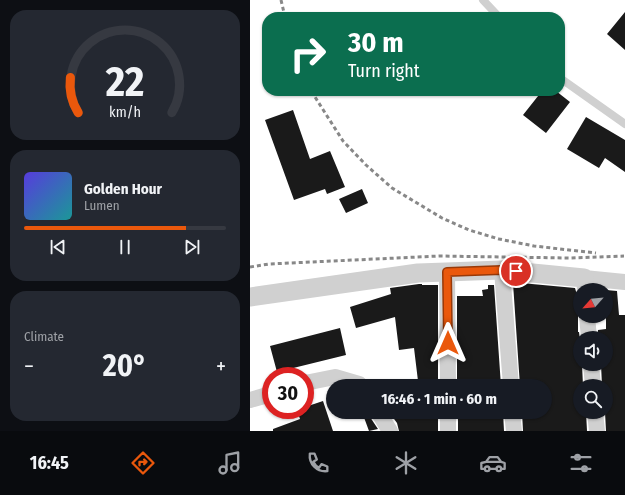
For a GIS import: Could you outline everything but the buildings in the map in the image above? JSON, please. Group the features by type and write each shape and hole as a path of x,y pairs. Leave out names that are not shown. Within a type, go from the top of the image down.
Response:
{"street":[{"path":"502,270 510,379"},
{"path":"250,297 418,273 502,270 578,283"},
{"path":"447,272 448,379"},
{"path":"604,283 625,282"},
{"path":"314,381 334,377 341,379"},
{"path":"250,400 262,397"},
{"path":"382,419 390,431"},
{"path":"448,419 448,431"},
{"path":"513,419 514,431"},
{"path":"596,419 597,431"}],"lane":[{"path":"484,0 495,12"},
{"path":"565,82 625,124"}],"railway":[{"path":"281,0 284,12"},
{"path":"314,96 343,141 366,165 392,188 442,218 469,230 499,239 534,246 596,253"},
{"path":"250,267 269,264 439,256 569,258 624,256"}],"route":[{"path":"448,343 447,272 502,270 516,271"}]}
